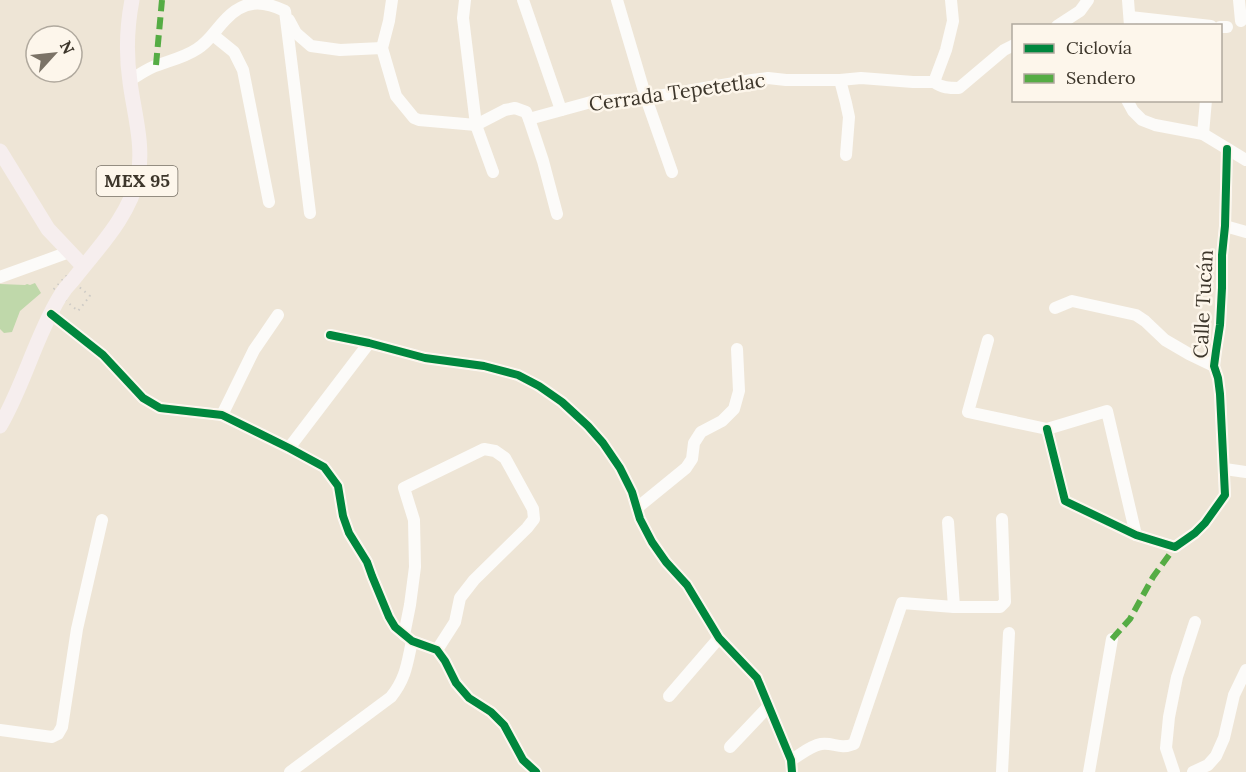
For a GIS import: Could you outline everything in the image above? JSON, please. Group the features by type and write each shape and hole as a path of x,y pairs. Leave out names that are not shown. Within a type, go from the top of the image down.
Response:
{"main road":[{"name":"MEX 95","path":"0,426 60,296 108,234 126,207 134,189 140,157 130,80 128,32 132,0"},
{"path":"0,151 48,228 83,266"}],"street":[{"path":"392,0 382,48 396,96 414,118 419,120 476,125 505,110 515,108 526,112 557,214"},
{"path":"465,0 463,18 476,125 493,172"},
{"path":"524,0 561,110"},
{"path":"617,0 646,98 672,172"},
{"path":"934,82 946,50 953,21 951,0"},
{"path":"1060,24 1080,11 1088,0"},
{"path":"1128,0 1130,21 1179,24"},
{"path":"1239,0 1241,21"},
{"path":"130,80 156,65 183,57 199,48 226,19 238,10 249,4 261,2 273,4 285,11 296,33 311,46 340,50 382,48"},
{"path":"285,11 310,213"},
{"path":"213,35 234,52 243,70 269,202"},
{"name":"Cerrada Tepetetlac","path":"529,119 591,102 646,98 760,79 861,78 934,82 939,86 959,88 1004,50 1012,46"},
{"path":"840,80 849,117 846,155"},
{"path":"1128,102 1142,120 1155,125 1203,134 1246,160"},
{"path":"1203,134 1206,102"},
{"name":"Calle Tucán","path":"1136,535 1175,547 1195,533 1226,495 1220,394 1214,366 1220,325 1227,149"},
{"path":"1225,226 1246,232"},
{"path":"0,277 69,252"},
{"path":"1055,308 1072,301 1136,315 1165,340 1214,366"},
{"path":"51,314 70,331 104,355 143,398 160,408 222,416 324,467 338,486 343,516 349,533 368,562 395,627 408,638 437,650 456,683 469,698 491,712 504,725 523,760 536,772"},
{"path":"222,416 254,350 278,315"},
{"path":"330,335 518,375 539,386 561,402 588,426 620,468 632,492 640,519 652,542 687,585 719,638 757,678 791,766 815,746 823,744 847,747 854,744 902,603 954,607 1000,607 1005,602 1002,519"},
{"path":"988,340 968,412 1047,429 1107,411 1136,535"},
{"path":"289,448 369,343"},
{"path":"637,508 686,468 692,459 694,443 701,432 722,421 734,409 739,391 737,349"},
{"path":"1047,429 1065,501 1136,535"},
{"path":"290,772 391,697 400,686 405,673 415,567 414,520 404,488 484,449 495,451 505,458 533,509 534,519 474,580 460,598 455,622 437,650"},
{"path":"1225,469 1246,472"},
{"path":"0,730 52,737 58,734 62,727 77,629 102,520"},
{"path":"948,522 954,607"},
{"path":"1174,772 1166,748 1169,717 1177,677 1194,622"},
{"path":"1002,772 1009,633"},
{"path":"669,696 719,638"},
{"path":"1089,772 1112,639"},
{"path":"1193,772 1208,765 1216,756 1224,738 1234,695 1246,670"},
{"path":"730,747 768,707"}],"path":[{"path":"78,311 90,296"}],"green space":[{"path":"35,283 41,293 20,311 12,332 4,333 0,329 0,284 30,285"}],"marked path":[{"path":"156,65 162,0"},
{"path":"1112,639 1130,619 1153,577 1175,547"}],"cycle path":[{"path":"1047,429 1065,501 1136,535 1175,547 1205,523 1225,495 1220,394 1214,366 1220,325 1227,149"},
{"path":"51,314 103,355 143,398 160,408 222,415 324,467 338,486 343,516 349,533 367,562 395,627 412,641 437,650 456,683 469,698 491,712 504,725 523,760 536,772"},
{"path":"330,335 425,358 484,366 518,375 562,402 588,426 620,468 632,492 640,519 652,542 687,585 719,638 757,678 791,760 792,772"}]}
